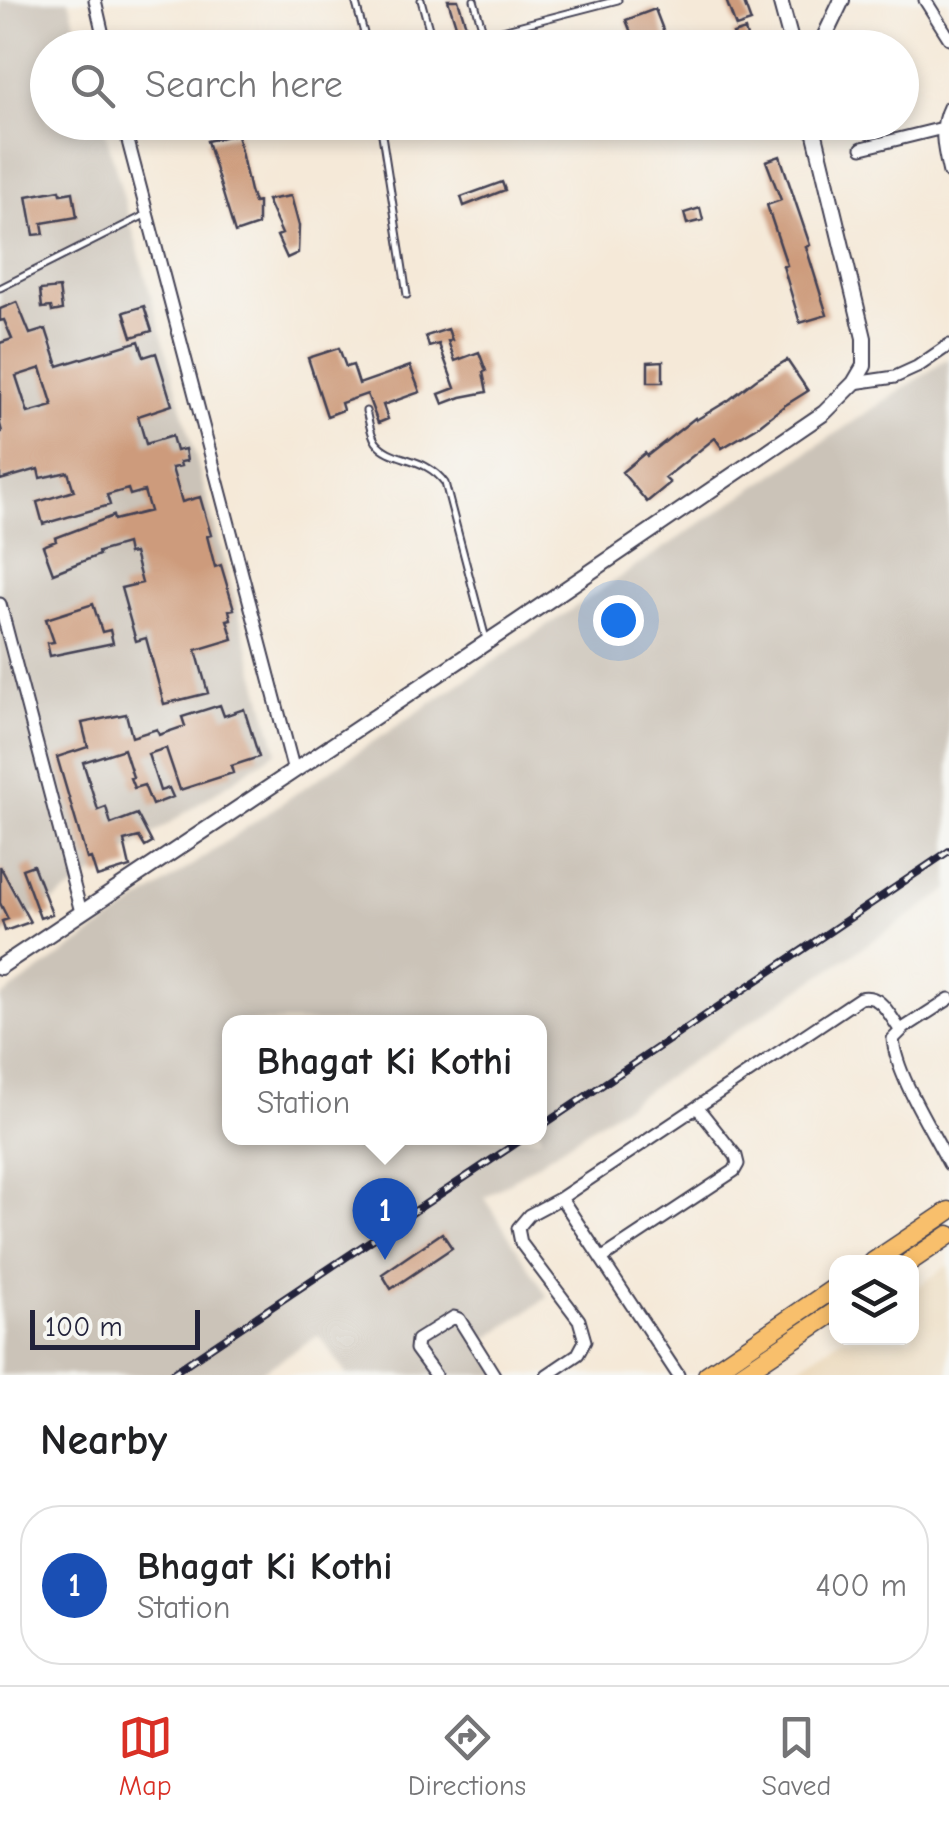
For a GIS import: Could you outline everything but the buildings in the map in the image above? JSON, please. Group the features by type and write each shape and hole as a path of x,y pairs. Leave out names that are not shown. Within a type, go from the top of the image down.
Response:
{"highway":[{"path":"884,1255 949,1212"},
{"path":"919,1255 949,1235"},
{"path":"707,1375 829,1292"},
{"path":"740,1375 829,1316"}],"street":[{"path":"95,0 102,30"},
{"path":"780,0 789,30"},
{"path":"828,30 842,0"},
{"path":"926,0 949,38"},
{"path":"949,107 943,128 949,174"},
{"path":"919,134 943,128"},
{"path":"128,140 294,771"},
{"path":"0,967 824,413 854,383 864,366 864,338 816,140"},
{"path":"862,148 894,140"},
{"path":"854,383 895,377 949,345"},
{"path":"0,604 80,912"},
{"path":"546,1375 578,1354 585,1341 579,1320 520,1243 518,1228 529,1215 562,1198 860,998 876,998 901,1030"},
{"path":"949,999 893,1039 894,1052 949,1164"},
{"path":"602,1259 734,1171 738,1164 736,1156 697,1107"},
{"path":"562,1198 678,1375"},
{"path":"435,1375 415,1344 454,1317 494,1375"}],"lane":[{"path":"355,0 363,30"},
{"path":"421,0 429,30"},
{"path":"474,0 483,30"},
{"path":"498,30 587,4 618,0"},
{"path":"383,140 407,294"},
{"path":"0,288 147,214"},
{"path":"366,411 374,438 383,448 427,465 445,483 487,642"}],"shaded area":[{"path":"0,0 69,0 77,30 30,30 30,140 108,140 277,751 0,937"},
{"path":"949,358 949,890 485,1198 548,1297 483,1342 503,1375 347,1375 319,1335 256,1375 0,1375 0,998 302,789"},
{"path":"949,1265 949,1375 786,1375 831,1345 919,1345 919,1286"}],"railway":[{"path":"547,1122 949,851"},
{"path":"170,1375 514,1145"}],"place":[{"name":"Bhagat Ki Kothi","path":"385,1260"}]}
